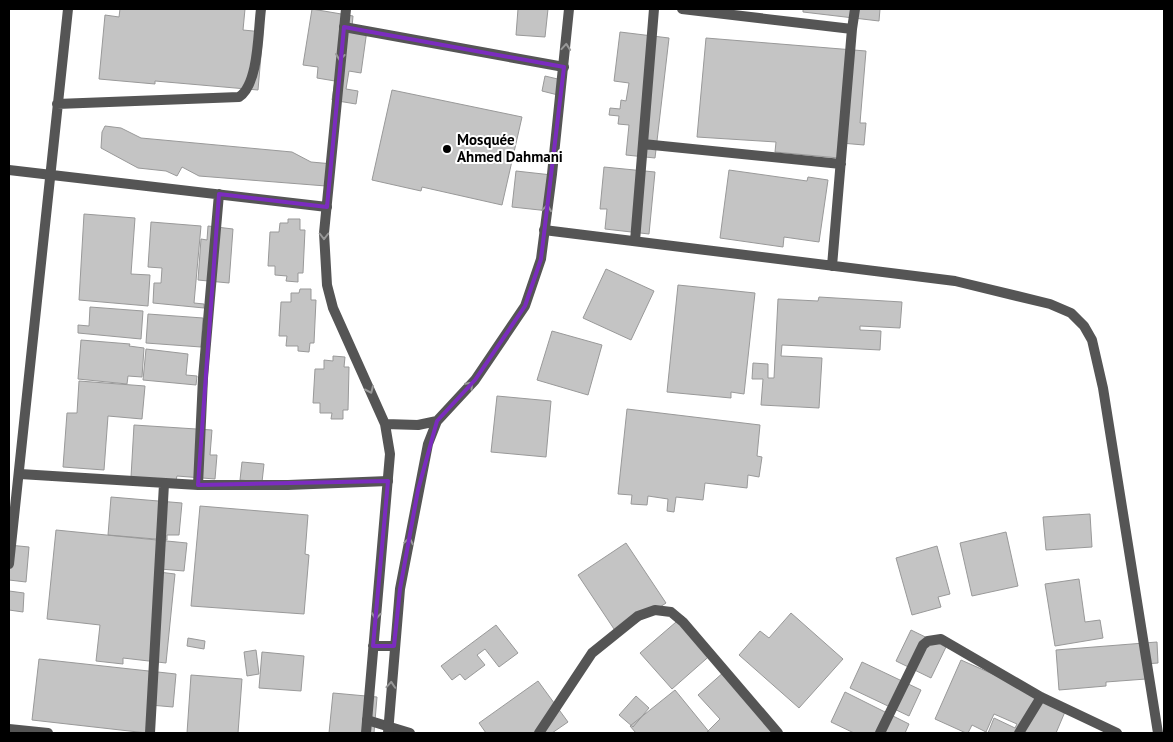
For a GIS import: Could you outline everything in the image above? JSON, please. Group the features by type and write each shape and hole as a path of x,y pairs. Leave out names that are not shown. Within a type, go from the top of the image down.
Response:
{"street":[{"path":"9,564 68,9"},
{"path":"57,104 239,96 245,93 251,81 261,9"},
{"path":"346,9 324,233 327,285 333,308 385,424 390,454 366,733"},
{"path":"388,729 395,628 400,589 428,444 437,421 475,380 526,306 541,260 569,9"},
{"path":"635,241 654,9"},
{"path":"682,9 852,29"},
{"path":"832,266 854,9"},
{"path":"344,27 564,67"},
{"path":"643,144 841,164"},
{"path":"9,170 327,206"},
{"path":"198,485 203,378 219,194"},
{"path":"544,230 955,282 1050,304 1071,313 1084,326 1092,340 1104,398 1158,733"},
{"path":"385,424 418,425 437,421"},
{"path":"20,474 198,485 288,485 388,481"},
{"path":"150,733 164,484"},
{"path":"539,733 592,653 638,616 655,610 671,612 683,622 778,733"},
{"path":"880,733 923,645 933,640 946,641 1041,697 1118,733"},
{"path":"374,641 394,646"},
{"path":"1019,733 1041,697"},
{"path":"367,720 388,729 410,733"},
{"path":"9,729 48,733"}],"highlighted area":[{"path":"344,27 564,67 541,259 525,306 475,380 437,421 418,490 400,589 394,646 373,646 388,481 198,485 219,194 327,207"}],"building":[{"path":"120,9 245,9 243,30 263,32 258,90 155,81 155,84 99,79 105,15 119,17"},
{"path":"312,9 353,16 352,27 367,30 361,73 349,71 346,89 358,91 356,104 332,100 335,81 317,78 318,67 303,65"},
{"path":"518,9 548,9 545,37 516,35"},
{"path":"803,9 880,9 879,21 803,12"},
{"path":"620,32 669,38 655,158 626,155 629,125 618,124 619,116 609,115 610,108 620,109 621,100 626,101 629,83 614,81"},
{"path":"706,38 866,51 860,123 866,123 864,145 841,143 839,158 775,152 776,142 697,137"},
{"path":"545,76 562,80 558,95 542,91"},
{"name":"Mosquée Ahmed Dahmani","path":"392,90 522,117 502,205 422,187 421,191 372,180"},
{"path":"105,126 121,128 141,138 292,152 311,162 333,164 326,186 199,176 182,167 177,176 166,171 138,168 101,148 102,132"},
{"path":"604,167 655,172 649,234 605,229 607,209 600,209"},
{"path":"729,170 807,181 808,177 828,180 819,242 784,237 783,247 720,238"},
{"path":"516,171 552,175 549,211 512,207"},
{"path":"84,214 135,218 131,274 150,275 148,306 79,300"},
{"path":"288,219 300,219 300,230 305,230 303,273 298,273 298,282 286,281 287,276 275,275 275,266 268,266 270,232 279,232 280,223 288,223"},
{"path":"151,222 201,226 194,303 204,304 204,308 153,303 154,283 161,283 162,268 148,267"},
{"path":"208,226 233,229 229,283 198,280 201,239 207,240"},
{"path":"606,269 654,291 631,340 583,318"},
{"path":"678,285 755,293 744,394 731,392 731,398 667,392"},
{"path":"300,289 311,289 311,300 316,300 314,343 310,343 309,352 298,351 298,346 286,346 287,336 279,336 281,302 291,302 291,293 299,293"},
{"path":"819,297 902,302 900,328 860,326 860,330 881,331 880,350 782,345 781,356 822,358 819,408 761,405 763,379 752,379 753,363 768,364 768,378 774,378 778,299 818,301"},
{"path":"90,307 143,311 141,339 78,333 78,325 89,326"},
{"path":"148,314 203,318 201,347 146,343"},
{"path":"552,331 602,345 588,395 537,380"},
{"path":"81,340 130,344 129,346 144,348 142,377 128,376 127,384 78,379"},
{"path":"146,349 188,354 186,375 197,376 196,385 143,380"},
{"path":"333,356 345,357 344,367 349,367 348,410 343,410 343,419 331,419 332,413 320,413 320,403 313,403 315,369 324,369 324,360 333,361"},
{"path":"79,381 145,386 142,419 108,416 104,470 63,467 67,413 77,413"},
{"path":"497,396 551,401 546,457 491,452"},
{"path":"627,409 760,425 757,456 762,457 759,477 748,475 747,488 705,483 703,500 676,497 674,512 667,511 668,499 648,496 647,505 631,504 632,495 618,494"},
{"path":"134,425 212,430 210,455 217,455 215,479 177,476 176,480 131,477"},
{"path":"242,462 264,464 262,482 240,480"},
{"path":"111,497 182,503 179,535 167,535 167,540 108,535"},
{"path":"200,506 308,515 305,554 309,555 304,614 191,606"},
{"path":"1090,514 1092,547 1046,550 1043,517"},
{"path":"56,530 187,543 184,571 160,569 159,572 175,574 166,663 123,658 123,664 96,661 100,625 47,619"},
{"path":"1006,532 1018,586 972,596 960,543"},
{"path":"626,543 666,603 618,635 578,575"},
{"path":"9,545 29,547 26,582 9,580"},
{"path":"937,546 950,594 938,597 941,607 912,615 896,558"},
{"path":"1079,579 1085,622 1100,620 1103,638 1055,646 1045,584"},
{"path":"9,591 24,593 23,612 9,610"},
{"path":"791,613 843,659 799,708 739,655 760,631 769,638"},
{"path":"683,616 714,652 672,689 640,653"},
{"path":"496,625 518,653 499,667 485,649 477,655 485,665 465,680 460,674 452,680 441,666"},
{"path":"911,630 946,647 931,678 896,661"},
{"path":"188,638 205,641 204,649 187,646"},
{"path":"1157,642 1158,663 1145,664 1146,679 1106,682 1106,686 1059,690 1056,650"},
{"path":"256,650 259,674 247,676 244,652"},
{"path":"262,652 304,656 301,691 259,688"},
{"path":"39,659 176,674 173,707 150,705 147,733 32,720"},
{"path":"961,660 1067,707 1056,733 988,733 994,718 1015,728 1017,724 994,714 986,732 972,725 968,733 966,733 935,719"},
{"path":"862,662 921,690 909,716 850,688"},
{"path":"725,671 782,733 707,732 720,719 698,695"},
{"path":"191,675 242,679 238,733 187,733"},
{"path":"538,681 568,722 552,733 486,733 479,723"},
{"path":"675,690 710,733 636,733 630,726"},
{"path":"845,692 909,724 905,733 854,733 831,722"},
{"path":"333,693 377,697 374,733 329,733"},
{"path":"636,696 649,708 633,727 619,715"}],"place":[{"name":"Mosquée Ahmed Dahmani","path":"447,149"}]}
